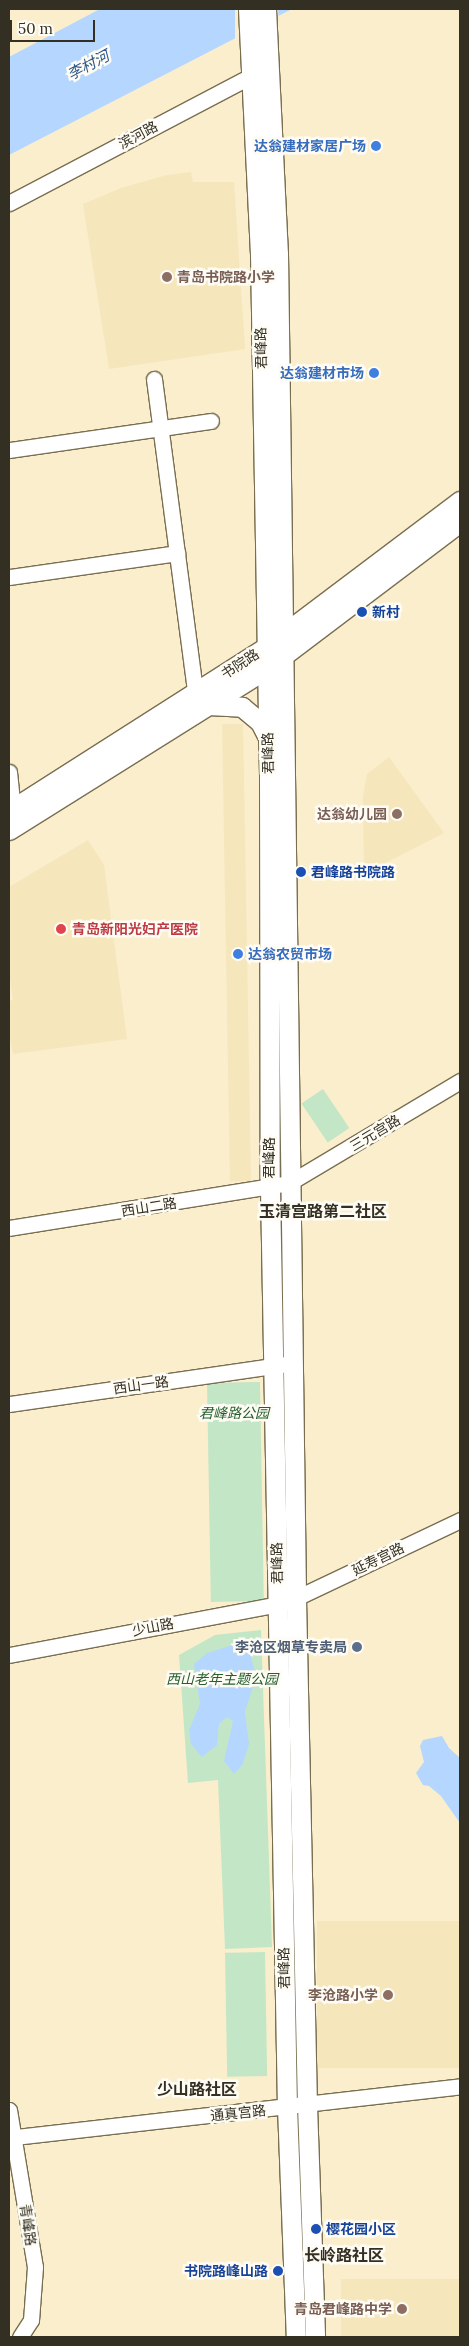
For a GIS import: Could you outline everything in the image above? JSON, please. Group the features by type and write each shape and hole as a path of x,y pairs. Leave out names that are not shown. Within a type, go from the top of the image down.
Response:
{"main road":[{"name":"君峰路","path":"257,13 267,67 278,254 285,630 289,1183 296,1598 307,2105 315,2337"},
{"name":"君峰路","path":"257,13 249,77 260,254 268,738 270,1189 273,1365 287,2108 296,2337"},
{"name":"书院路","path":"9,830 201,699 285,630 460,501"},
{"name":"书院路","path":"11,810 201,699 267,668 460,522"},
{"path":"201,699 242,707 260,722 268,738"}],"street":[{"name":"滨河路","path":"9,203 267,67"},
{"path":"154,379 162,428 177,553 201,699"},
{"path":"9,450 211,421"},
{"path":"9,577 177,553"},
{"path":"9,772 11,810"},
{"name":"三元宫路","path":"289,1183 460,1081"},
{"name":"西山二路","path":"9,1228 270,1189 289,1183"},
{"name":"西山一路","path":"9,1404 293,1363"},
{"name":"延寿宫路","path":"296,1598 460,1520"},
{"name":"少山路","path":"9,1655 278,1604 296,1598"},
{"name":"通真宫路","path":"15,2137 287,2108 460,2086"},
{"name":"青峰路","path":"9,2110 15,2137 35,2267 31,2320 20,2337"}],"shaded area":[{"name":"青岛书院路小学","path":"191,172 193,182 234,182 245,349 109,369 83,204 121,188 167,175"},
{"name":"达翁农贸市场","path":"222,724 243,724 251,1181 230,1181"},
{"name":"达翁幼儿园","path":"389,757 444,833 364,874 363,796 367,774"},
{"name":"青岛新阳光妇产医院","path":"88,840 104,865 127,1039 13,1054 9,1031 9,1001 13,1000 9,971 9,887"},
{"name":"李沧路小学","path":"317,1921 460,1921 460,2068 317,2068"},
{"name":"青岛君峰路中学","path":"341,2279 460,2279 460,2337 341,2337"}],"green space":[{"path":"323,1089 349,1128 328,1143 301,1104"},
{"name":"君峰路公园","path":"260,1382 264,1601 211,1602 207,1383"},
{"name":"西山老年主题公园","path":"261,1630 272,1947 225,1949 218,1780 188,1783 179,1655 215,1635"},
{"path":"265,1952 267,2076 227,2077 225,1953"}],"water":[{"name":"李村河","path":"100,9 292,9 9,155 9,57"},
{"path":"233,1645 249,1648 256,1677 245,1712 249,1744 243,1764 234,1774 224,1761 233,1721 227,1717 219,1724 217,1745 202,1757 191,1744 189,1730 200,1704 194,1664 207,1653"},
{"path":"442,1736 449,1748 460,1758 460,1823 441,1796 429,1786 423,1785 416,1773 424,1762 420,1746 423,1740"}],"pier":[{"path":"235,9 278,9 279,19 235,41"}],"place":[{"name":"达翁建材家居广场","path":"376,146"},
{"name":"青岛书院路小学","path":"167,277"},
{"name":"达翁建材市场","path":"374,373"},
{"name":"新村","path":"362,612"},
{"name":"达翁幼儿园","path":"397,814"},
{"name":"君峰路书院路","path":"301,872"},
{"name":"青岛新阳光妇产医院","path":"61,929"},
{"name":"达翁农贸市场","path":"238,954"},
{"name":"李沧区烟草专卖局","path":"357,1647"},
{"name":"李沧路小学","path":"388,1995"},
{"name":"樱花园小区","path":"316,2229"},
{"name":"书院路峰山路","path":"278,2271"},
{"name":"青岛君峰路中学","path":"402,2309"}],"district":[{"name":"玉清宫路第二社区","path":"323,1211"},
{"name":"少山路社区","path":"197,2089"},
{"name":"长岭路社区","path":"344,2255"}]}
